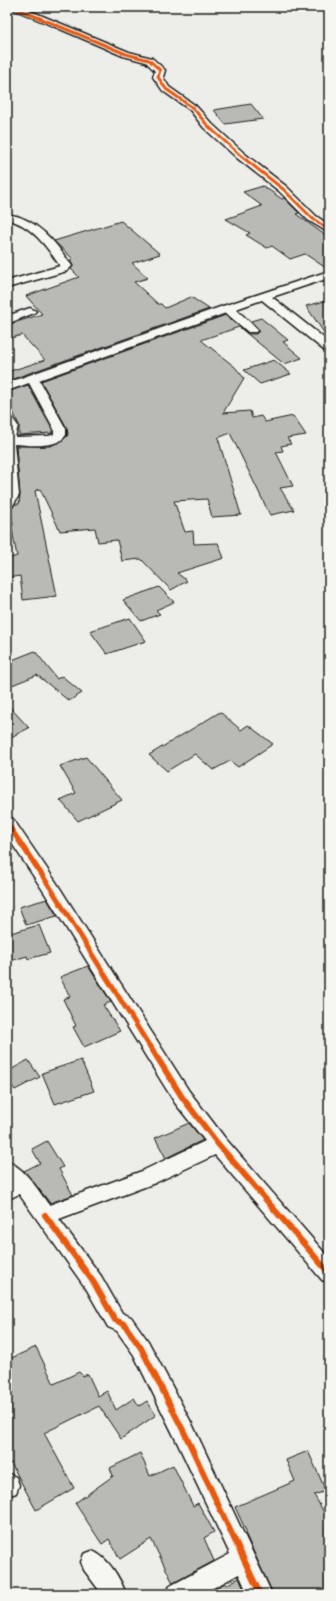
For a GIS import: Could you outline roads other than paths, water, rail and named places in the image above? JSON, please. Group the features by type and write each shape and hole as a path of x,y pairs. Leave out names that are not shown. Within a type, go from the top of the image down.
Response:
{"street":[{"path":"13,7 126,54 149,60 155,64 160,70 158,77 166,89 193,108 213,131 283,189 312,218 329,230"},
{"path":"7,217 20,220 45,239 66,266 63,269 7,285"},
{"path":"7,387 227,308 329,274"},
{"path":"264,296 329,348"},
{"path":"227,308 252,330"},
{"path":"7,320 30,312"},
{"path":"8,440 48,440 56,438 60,435 60,429 32,378"},
{"path":"7,419 12,426 7,450 12,495 7,504"},
{"path":"7,823 50,888 182,1097 218,1144 329,1273"},
{"path":"45,1215 148,1177 218,1144"},
{"path":"12,1181 45,1215 94,1283 115,1320 124,1324 141,1348 185,1434 260,1594"},
{"path":"178,1594 244,1560"},
{"path":"92,1562 112,1588 114,1594"}]}
